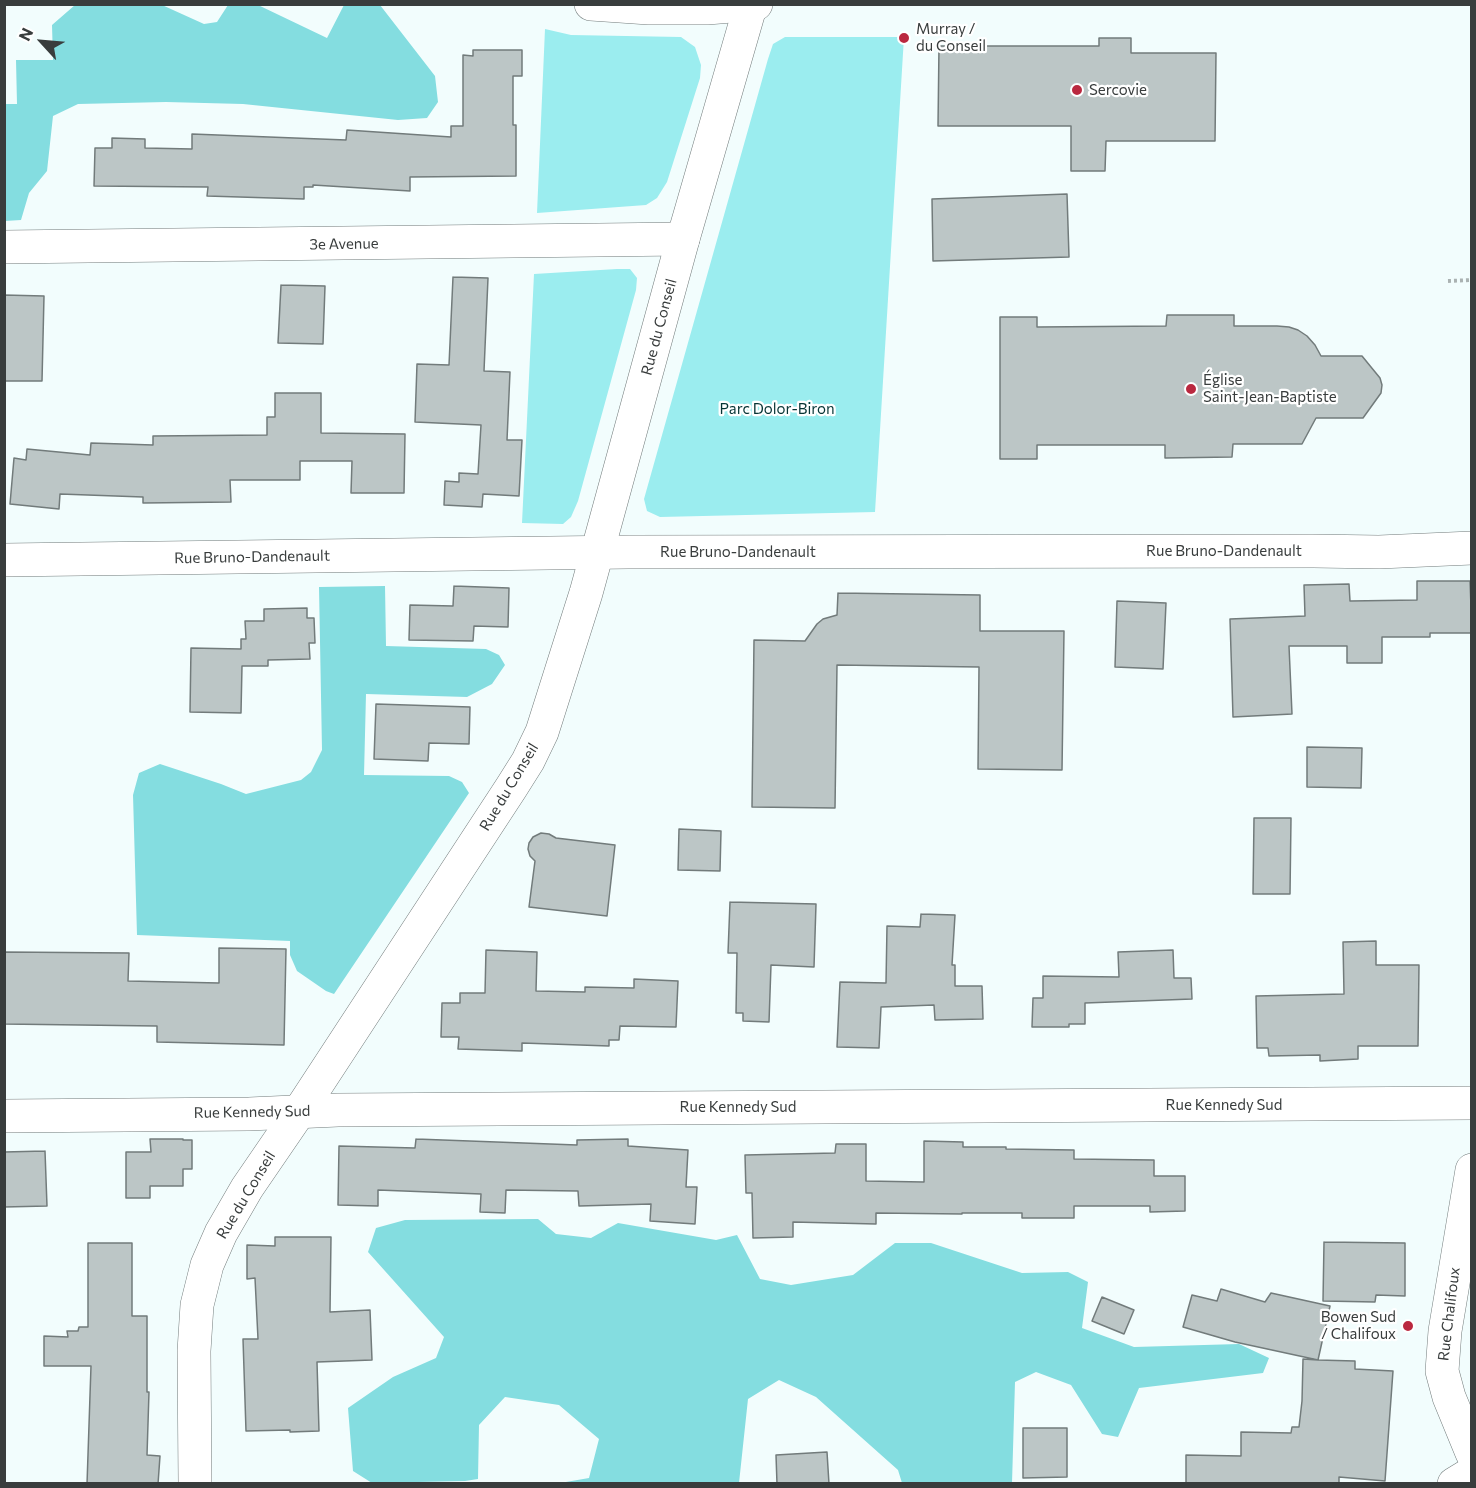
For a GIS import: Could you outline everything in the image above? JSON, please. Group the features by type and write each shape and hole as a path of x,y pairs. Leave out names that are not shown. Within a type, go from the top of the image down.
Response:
{"street":[{"path":"591,4 649,8 753,5"},
{"name":"Rue du Conseil","path":"195,1484 194,1351 197,1305 207,1265 221,1233 247,1188 528,761 542,732 586,593 683,239 753,5"},
{"name":"3e Avenue","path":"4,247 683,239"},
{"name":"Rue Bruno-Dandenault","path":"4,560 597,553 1379,552 1472,548"},
{"name":"Rue Kennedy Sud","path":"4,1116 249,1114 338,1110 1472,1103"},
{"name":"Rue Chalifoux","path":"1472,1170 1444,1331 1442,1371 1449,1396 1472,1453"},
{"path":"1454,1484 1472,1473"}],"path":[{"path":"1448,281 1472,280"}],"green space":[{"path":"545,29 571,35 681,37 695,47 701,65 700,78 667,182 657,198 646,205 537,213"},
{"name":"Parc Dolor-Biron","path":"785,37 904,37 875,512 660,517 647,511 644,499 768,59 773,44"},
{"path":"630,269 637,278 636,290 578,501 571,517 563,524 522,523 534,274"}],"shaded area":[{"path":"75,5 162,5 204,24 217,22 228,5 258,5 327,38 344,5 380,5 435,76 438,102 427,118 398,120 243,104 166,102 78,104 53,116 47,171 29,193 21,220 5,221 5,104 17,104 16,60 53,60 52,25"},
{"path":"385,586 386,646 486,649 499,655 505,665 492,684 467,697 366,694 364,775 449,776 462,782 469,793 334,994 297,971 290,955 290,941 137,935 133,795 139,773 160,764 246,794 301,780 311,772 322,750 319,587"},
{"path":"538,1219 556,1234 591,1238 618,1223 716,1240 737,1235 760,1279 791,1285 853,1275 895,1243 931,1243 1022,1273 1068,1272 1088,1282 1082,1328 1134,1347 1239,1344 1269,1358 1263,1373 1139,1388 1118,1437 1102,1434 1071,1385 1036,1372 1015,1382 1012,1483 902,1483 898,1470 816,1397 779,1380 748,1399 739,1483 560,1483 589,1478 599,1439 559,1405 505,1397 479,1425 478,1479 372,1483 353,1471 348,1408 393,1377 436,1358 444,1337 368,1252 376,1228 405,1220"}],"building":[{"name":"Sercovie","path":"1099,38 1131,38 1131,53 1216,53 1215,141 1106,141 1105,171 1071,171 1071,126 938,126 939,46 1099,46"},
{"path":"473,50 522,50 522,76 513,76 516,176 410,177 410,191 313,185 313,187 304,187 304,199 207,196 208,187 94,186 95,148 112,148 112,138 145,139 145,148 192,149 192,134 346,140 347,130 451,137 451,126 463,126 463,55 473,56"},
{"path":"1067,194 1069,257 933,261 932,199"},
{"path":"453,277 488,278 484,371 510,372 507,440 522,440 519,496 483,494 482,507 444,505 445,481 459,482 459,473 478,474 481,425 415,422 417,364 449,365"},
{"path":"281,285 325,286 323,344 278,343"},
{"path":"4,295 44,296 42,381 4,381"},
{"name":"Église Saint-Jean-Baptiste","path":"1167,315 1234,315 1234,326 1277,326 1298,330 1315,345 1321,356 1362,356 1380,378 1381,393 1363,418 1316,418 1302,444 1233,444 1232,457 1165,458 1165,445 1037,445 1037,459 1000,459 1000,317 1037,317 1037,327 1166,326"},
{"path":"275,393 321,393 321,433 405,434 404,493 351,493 352,461 300,461 300,480 230,480 231,502 143,503 143,497 60,494 59,509 10,504 14,458 26,460 27,449 90,455 91,443 153,445 153,436 267,435 267,417 275,417"},
{"path":"1417,581 1470,581 1472,633 1430,633 1430,637 1382,637 1382,663 1347,663 1347,646 1289,646 1292,714 1233,717 1230,619 1305,616 1304,585 1349,584 1350,601 1417,600"},
{"path":"454,586 509,588 508,627 474,626 473,641 409,640 410,605 453,606"},
{"path":"838,593 980,595 980,631 1064,631 1062,770 978,769 979,667 837,665 835,808 752,807 754,640 805,641 823,619 837,615"},
{"path":"1117,601 1166,603 1163,669 1115,667"},
{"path":"307,608 307,618 314,618 315,643 309,643 310,659 268,660 268,666 242,666 241,713 190,712 191,648 241,649 241,639 246,639 245,621 264,621 264,609"},
{"path":"376,704 470,707 469,744 429,743 428,761 374,759"},
{"path":"1307,747 1362,748 1361,788 1307,787"},
{"path":"1254,818 1291,818 1290,894 1253,894"},
{"path":"679,829 721,831 720,871 678,870"},
{"path":"541,833 556,838 615,845 607,916 529,907 535,861 528,849 533,837"},
{"path":"730,902 816,904 814,967 771,965 769,1022 743,1021 743,1013 736,1013 737,953 728,953"},
{"path":"921,914 955,915 952,965 955,965 955,986 982,986 983,1019 935,1020 934,1005 881,1007 879,1048 837,1047 840,982 886,983 887,926 920,927"},
{"path":"1376,941 1376,965 1419,965 1418,1046 1358,1046 1358,1059 1320,1061 1320,1055 1269,1056 1268,1048 1257,1048 1256,996 1344,994 1343,942"},
{"path":"219,948 286,949 284,1045 157,1042 157,1026 4,1024 4,952 129,953 128,981 219,983"},
{"path":"486,950 537,952 536,991 585,992 585,987 634,988 634,979 678,981 676,1027 620,1026 619,1040 609,1040 609,1046 522,1043 522,1051 458,1049 459,1037 441,1037 442,1003 460,1003 460,993 485,993"},
{"path":"1173,950 1174,978 1191,978 1192,999 1085,1003 1085,1024 1069,1024 1069,1027 1032,1027 1033,998 1043,998 1043,976 1119,977 1118,952"},
{"path":"150,1139 192,1140 192,1169 183,1169 183,1186 150,1186 150,1198 126,1198 126,1152 151,1152"},
{"path":"416,1139 577,1145 577,1140 628,1139 628,1146 688,1150 686,1187 697,1187 695,1224 650,1221 651,1204 579,1206 578,1191 506,1190 505,1213 480,1212 481,1194 378,1190 378,1206 338,1205 339,1146 415,1148"},
{"path":"924,1141 963,1142 963,1147 1074,1150 1074,1159 1154,1160 1154,1176 1185,1176 1185,1211 1150,1212 1150,1206 1074,1206 1074,1218 1022,1218 1022,1213 876,1213 876,1224 793,1222 793,1237 753,1238 752,1193 746,1193 745,1155 835,1153 836,1144 866,1144 866,1181 924,1182"},
{"path":"45,1151 47,1206 4,1207 4,1152"},
{"path":"275,1237 331,1237 330,1312 370,1310 372,1360 317,1362 319,1431 246,1431 243,1339 258,1339 255,1278 247,1279 247,1245 275,1246"},
{"path":"1324,1242 1405,1243 1405,1296 1376,1295 1375,1302 1323,1301"},
{"path":"88,1243 132,1243 132,1316 147,1316 147,1392 149,1392 147,1455 160,1456 158,1484 87,1484 91,1366 44,1366 44,1336 68,1337 67,1331 78,1331 79,1327 88,1327"},
{"path":"1221,1289 1265,1302 1271,1293 1330,1306 1318,1360 1235,1342 1183,1327 1192,1295 1217,1301"},
{"path":"1102,1297 1134,1310 1124,1334 1092,1321"},
{"path":"1303,1359 1355,1361 1355,1369 1393,1371 1385,1481 1339,1477 1339,1484 1186,1484 1186,1455 1241,1456 1241,1432 1291,1433 1292,1427 1299,1427"},
{"path":"1023,1428 1067,1428 1067,1477 1023,1478"},
{"path":"827,1452 829,1484 777,1484 776,1455"}],"place":[{"name":"Murray / du Conseil","path":"904,38"},
{"name":"Sercovie","path":"1077,90"},
{"name":"Église Saint-Jean-Baptiste","path":"1191,389"},
{"name":"Bowen Sud / Chalifoux","path":"1408,1326"}]}
